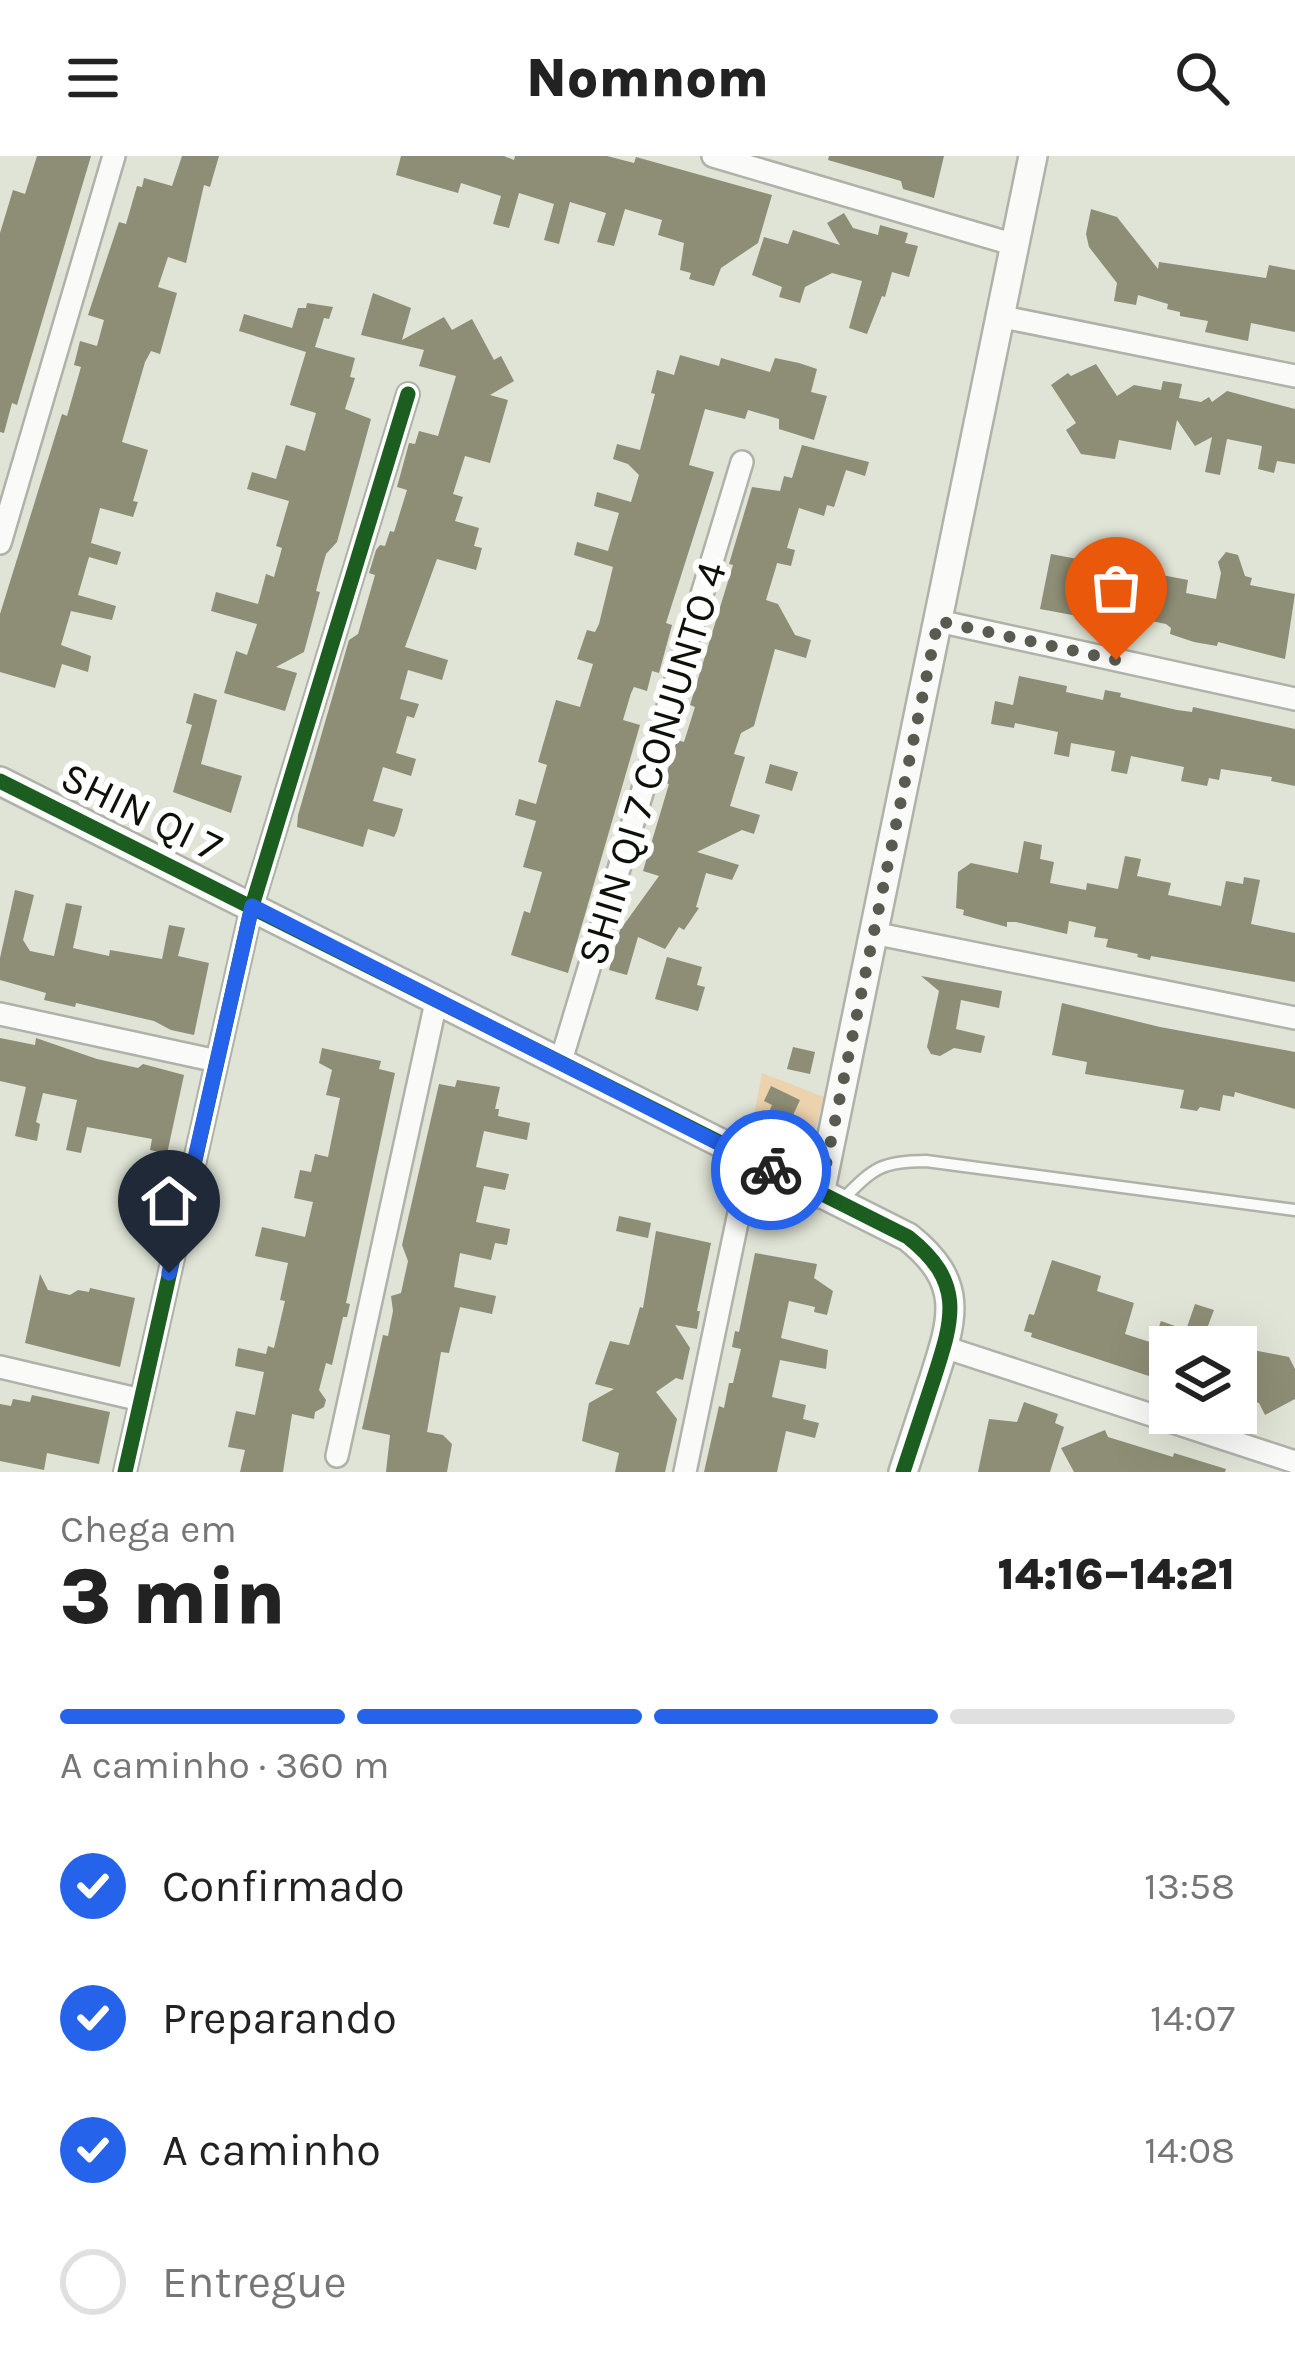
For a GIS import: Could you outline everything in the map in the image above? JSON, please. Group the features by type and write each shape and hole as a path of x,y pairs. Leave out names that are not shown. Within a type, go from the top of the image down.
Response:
{"street":[{"path":"0,543 114,156"},
{"path":"712,156 1012,244"},
{"path":"830,1198 873,933 1033,156"},
{"path":"998,316 1295,376"},
{"path":"252,906 408,394"},
{"name":"SHIN QI 7 CONJUNTO 4","path":"560,1064 742,462"},
{"path":"938,621 1295,700"},
{"name":"SHIN QI 7","path":"0,781 908,1238 941,1270 952,1306 944,1347 903,1472"},
{"name":"SHIN QI 7","path":"125,1472 252,906"},
{"path":"873,933 1295,1018"},
{"path":"337,1456 436,1001"},
{"path":"0,1014 217,1061"},
{"path":"685,1472 750,1160"},
{"path":"944,1347 1295,1462"},
{"path":"0,1367 141,1400"}],"lane":[{"path":"830,1198 875,1167 898,1161 1295,1210"}],"shaded area":[{"path":"762,1073 824,1097 805,1165 749,1142"}],"building":[{"path":"37,156 91,156 17,405 12,403 4,433 0,432 0,233 13,190 25,194"},
{"path":"182,156 219,156 210,187 204,185 186,263 168,257 158,287 177,293 160,354 151,351 145,362 122,442 148,450 133,501 138,502 133,517 100,508 91,543 121,552 117,565 89,557 78,595 116,606 112,620 71,611 61,645 91,656 88,672 62,664 55,688 0,672 0,614 62,414 67,416 81,367 74,365 80,341 97,346 104,320 88,315 119,222 126,224 137,186 142,187 144,178 172,186"},
{"path":"401,156 504,156 514,160 515,156 607,156 634,163 636,157 772,195 758,243 721,268 714,286 689,279 691,273 680,270 684,243 658,235 662,220 625,209 614,246 597,242 606,213 570,202 559,244 544,240 554,204 519,193 509,228 493,224 501,196 461,183 458,193 396,175"},
{"path":"829,156 944,156 934,198 903,189 901,181 828,160"},
{"path":"1091,209 1117,217 1158,269 1159,262 1266,278 1269,265 1295,270 1295,332 1251,323 1248,341 1205,332 1208,321 1180,316 1167,309 1168,304 1138,295 1136,305 1114,301 1117,283 1089,247 1086,234"},
{"path":"844,213 853,228 878,235 880,225 908,233 905,243 918,246 909,277 892,272 867,334 849,328 862,281 832,273 805,287 800,303 779,297 782,287 752,275 764,237 788,244 793,230 840,245 827,223"},
{"path":"373,293 411,308 402,340 444,317 452,330 472,319 494,360 501,356 514,381 490,395 508,400 490,463 465,456 453,494 463,497 455,521 479,528 474,546 482,548 476,570 437,559 405,647 448,660 442,680 408,670 400,699 419,704 414,718 407,716 396,753 416,759 411,776 383,767 373,801 403,809 397,831 394,837 368,829 363,847 297,827 298,815 349,640 358,634 375,575 369,573 376,550 394,532 407,490 397,487 409,443 415,444 419,431 438,436 456,376 419,366 424,350 361,335"},
{"path":"307,303 333,307 329,319 324,318 315,347 355,358 350,377 355,378 345,409 371,419 337,542 326,554 304,652 276,667 297,673 285,711 224,693 236,651 247,655 257,624 211,611 216,592 258,604 266,574 274,577 282,548 276,546 289,501 247,489 252,472 276,479 286,445 305,451 316,413 290,405 306,352 239,331 244,314 292,328 298,308 306,308"},
{"path":"680,355 719,366 721,358 770,372 775,358 799,363 817,369 811,392 827,396 814,440 779,429 779,419 748,410 745,419 705,409 689,465 714,472 666,623 672,625 659,673 652,671 647,691 634,687 623,720 640,725 568,973 511,955 542,872 523,867 536,821 515,815 519,799 536,804 547,765 538,762 556,700 580,707 593,664 577,659 587,630 595,632 599,624 613,567 574,555 577,542 608,551 619,513 594,506 597,492 631,502 639,475 628,464 613,459 617,444 640,450 657,370 674,375"},
{"path":"1096,364 1117,396 1134,385 1161,390 1163,381 1182,384 1179,398 1201,402 1209,397 1212,402 1227,391 1295,409 1295,464 1277,461 1274,473 1258,469 1262,446 1227,439 1220,475 1205,472 1212,437 1195,446 1177,420 1171,450 1119,440 1115,459 1081,454 1066,430 1076,423 1051,385 1068,373 1071,376"},
{"path":"802,445 869,462 865,476 846,470 834,507 827,505 824,516 799,508 787,548 795,550 791,566 777,563 766,600 778,604 795,635 811,640 806,658 775,649 754,726 741,733 734,754 745,757 730,806 760,815 754,834 742,830 697,852 739,865 732,880 706,873 699,908 665,949 638,937 627,975 609,970 620,930 659,876 643,871 669,784 664,782 677,740 684,742 695,707 690,705 752,487 780,491 784,476 792,478"},
{"path":"1226,552 1238,555 1245,576 1252,578 1250,585 1295,594 1285,659 1218,642 1217,646 1194,642 1170,634 1166,624 1136,618 1133,630 1102,624 1095,628 1081,625 1083,617 1040,609 1051,554 1188,580 1186,593 1216,599 1218,562"},
{"path":"1019,676 1103,700 1105,690 1177,710 1192,712 1193,707 1295,729 1295,786 1271,781 1272,777 1221,769 1219,780 1209,778 1207,786 1181,781 1184,767 1131,756 1127,774 1111,771 1115,751 1071,743 1069,757 1054,754 1058,732 1015,723 1014,728 991,724 995,701 1013,705"},
{"path":"194,693 217,700 201,764 242,776 231,813 173,792 192,725 186,723"},
{"path":"770,764 798,772 792,791 765,783"},
{"path":"1024,841 1042,845 1040,859 1054,862 1050,883 1086,890 1087,883 1118,889 1125,856 1141,859 1137,876 1171,883 1168,895 1221,906 1226,881 1260,880 1251,924 1295,933 1295,982 1137,957 1106,947 1108,939 1094,937 1096,927 1069,921 1067,934 1016,922 1007,922 1007,927 963,915 964,910 956,908 958,872 971,863 1018,873"},
{"path":"15,890 34,895 23,940 30,951 54,956 66,903 82,906 73,948 109,956 110,950 162,959 169,925 185,928 178,956 209,963 194,1035 154,1021 44,1000 46,993 0,980 0,958"},
{"path":"667,957 702,967 697,985 705,987 698,1011 655,999"},
{"path":"921,976 1002,991 999,1008 961,1000 956,1029 985,1036 981,1053 954,1048 940,1056 931,1054 927,1047 939,991"},
{"path":"1062,1003 1295,1052 1295,1109 1235,1092 1234,1097 1223,1095 1220,1111 1200,1107 1197,1111 1180,1108 1184,1090 1085,1074 1087,1062 1052,1055"},
{"path":"0,1038 35,1045 36,1038 97,1059 184,1075 167,1154 150,1150 152,1139 87,1127 81,1153 66,1150 77,1100 43,1093 37,1141 15,1136 26,1087 0,1081"},
{"path":"793,1047 815,1052 810,1074 787,1069"},
{"path":"322,1048 381,1061 379,1069 395,1073 346,1303 350,1304 347,1317 343,1317 332,1365 326,1363 319,1390 326,1400 324,1407 315,1412 314,1419 292,1414 283,1472 240,1472 245,1450 228,1447 236,1411 255,1415 264,1372 235,1366 238,1348 266,1354 268,1346 274,1348 285,1301 280,1300 288,1263 255,1256 262,1227 305,1237 313,1202 294,1198 300,1170 311,1172 315,1154 328,1157 340,1098 326,1095 332,1070 319,1063"},
{"path":"457,1080 500,1087 498,1116 530,1123 527,1140 484,1131 476,1167 509,1174 505,1190 484,1186 476,1222 510,1229 507,1245 495,1243 491,1260 460,1253 454,1287 496,1296 492,1314 460,1307 449,1353 441,1352 427,1432 443,1435 452,1444 447,1472 386,1472 390,1435 362,1429 383,1335 388,1336 391,1296 401,1293 408,1261 402,1245 439,1084 455,1087"},
{"path":"771,1086 800,1100 779,1146 758,1137 772,1105 764,1101"},
{"path":"619,1216 651,1223 648,1238 616,1231"},
{"path":"656,1231 711,1243 697,1329 675,1325 690,1348 683,1380 676,1378 656,1392 677,1419 665,1472 615,1472 619,1453 582,1441 589,1403 614,1389 595,1384 610,1341 629,1345 643,1308"},
{"path":"755,1253 817,1264 814,1278 833,1291 827,1315 789,1301 781,1338 828,1350 826,1369 780,1360 772,1397 806,1405 803,1419 819,1423 815,1438 786,1431 777,1472 704,1472 719,1406 724,1408 741,1349 732,1347"},
{"path":"1052,1260 1101,1276 1097,1291 1134,1303 1125,1334 1149,1342 1149,1376 1031,1337 1032,1333 1024,1331 1029,1314 1034,1315"},
{"path":"40,1274 48,1290 70,1295 90,1288 135,1298 120,1367 25,1343"},
{"path":"1195,1304 1214,1310 1208,1326 1187,1326"},
{"path":"1257,1351 1289,1357 1295,1369 1295,1399 1265,1415 1259,1403"},
{"path":"32,1395 110,1412 99,1464 47,1453 44,1470 0,1461 0,1404 11,1406 13,1399 30,1402"},
{"path":"1024,1402 1058,1414 1055,1423 1064,1427 1050,1472 978,1472 989,1419 1017,1422"},
{"path":"1105,1430 1108,1437 1225,1472 1074,1472 1061,1448"}],"cycle path":[{"path":"125,1472 252,906 408,394"},
{"path":"0,781 908,1237 939,1270 950,1303 946,1339 903,1472"}],"way so far":[{"path":"771,1170 820,1194 938,621 1116,660"}],"route":[{"path":"169,1273 252,906 771,1170"}]}
